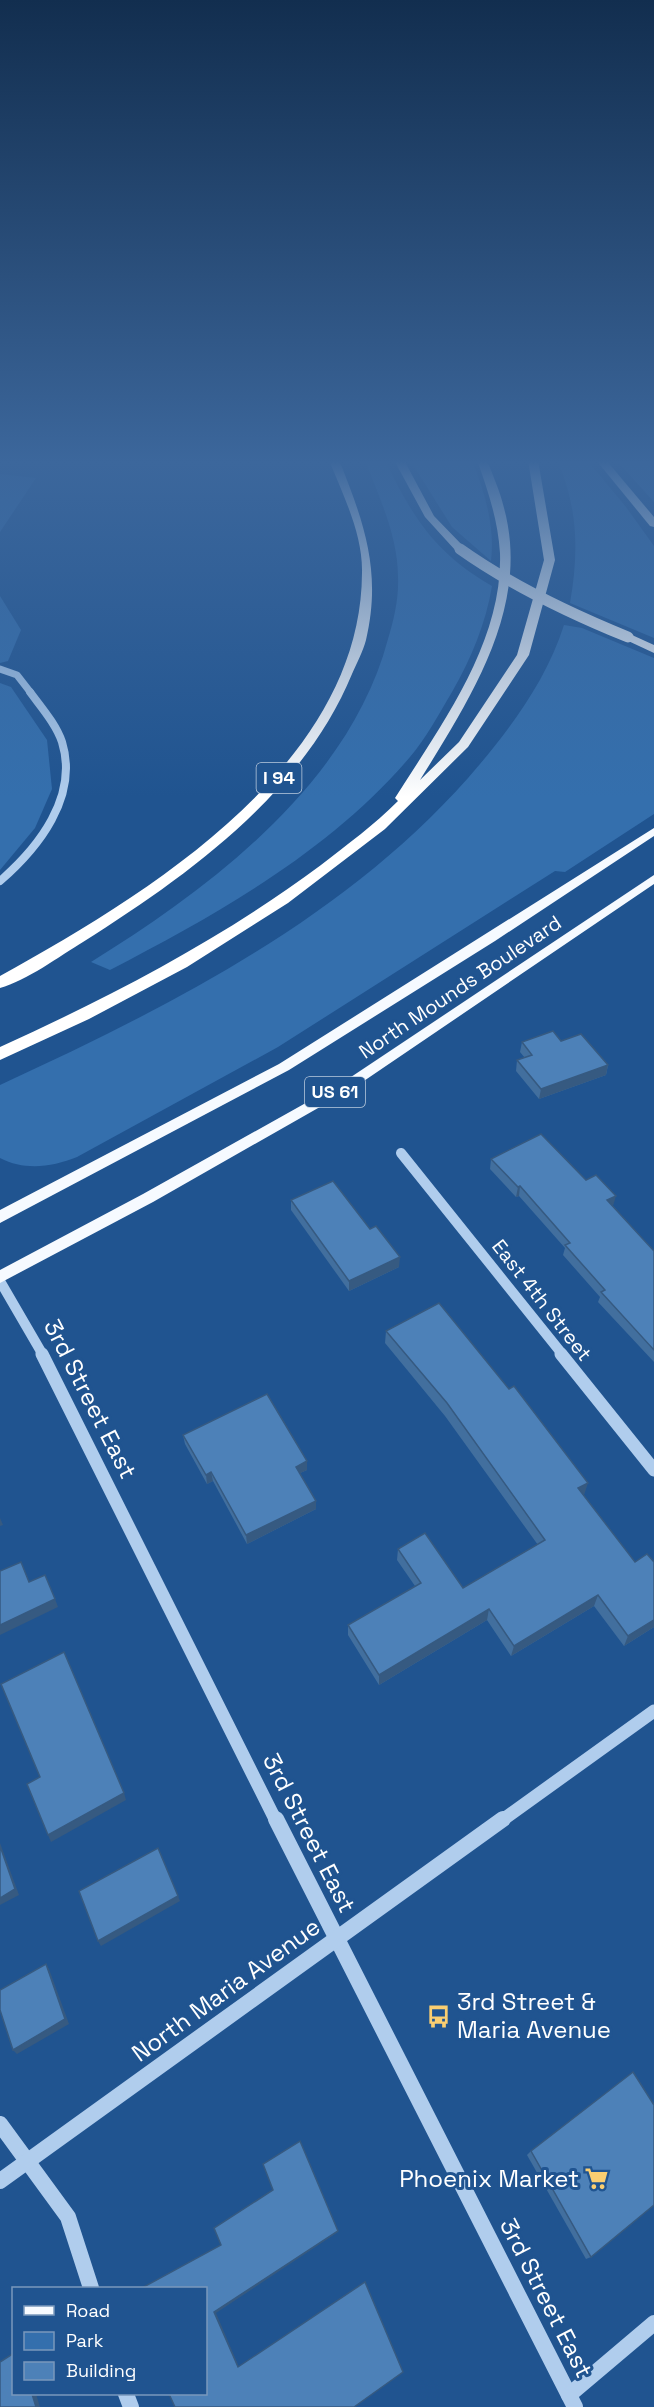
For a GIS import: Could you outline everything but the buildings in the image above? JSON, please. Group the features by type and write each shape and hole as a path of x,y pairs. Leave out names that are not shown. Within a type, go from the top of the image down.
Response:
{"highway":[{"name":"I 94","path":"0,983 124,910 202,852 265,794 311,739 343,685 361,636 368,588 366,572"},
{"path":"496,572 527,592 654,649"},
{"path":"390,818 466,696 480,668 502,597 503,572"},
{"path":"0,1054 87,1014 219,942 304,886 390,818 426,784 475,730 510,676 536,622 548,572"}],"main road":[{"name":"North Mounds Boulevard","path":"0,1217 284,1067 491,938 654,831"},
{"name":"North Mounds Boulevard","path":"0,1279 350,1084 654,879"}],"street":[{"path":"0,669 18,674 52,723 62,743 66,772 58,803 44,834 30,853 0,881"},
{"name":"East 4th Street","path":"401,1153 654,1470"},
{"name":"3rd Street East","path":"0,1279 43,1356 335,1938 572,2401"},
{"name":"North Maria Avenue","path":"0,2181 335,1938 654,1711"},
{"path":"0,2124 68,2217 90,2287"},
{"path":"572,2401 654,2323"}],"green space":[{"path":"398,572 470,572 492,586 482,627 471,654 432,726 410,757 379,791 345,822 270,878 191,926 110,970 91,962 183,900 228,865 271,826 309,785 343,740 369,691 392,624 397,601"},
{"path":"574,572 654,572 654,638 570,603"},
{"path":"0,596 21,630 8,661 0,663"},
{"path":"564,625 582,628 654,658 654,814 565,872 555,871 278,1047 77,1157 38,1166 19,1165 0,1158 0,1085 131,1022 196,987 319,910 376,866 430,818 493,748 529,699 549,663"},
{"path":"0,683 11,687 47,740 52,789 35,828 0,870"}],"place":[{"name":"3rd Street & Maria Avenue","path":"439,2016"},
{"name":"Phoenix Market","path":"597,2179"}]}
